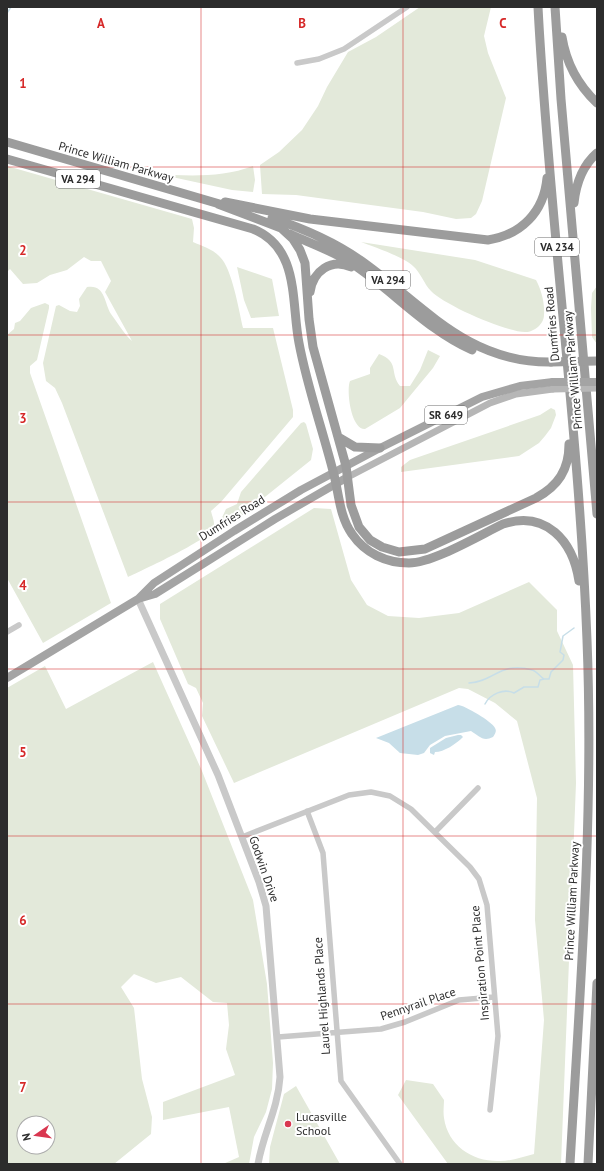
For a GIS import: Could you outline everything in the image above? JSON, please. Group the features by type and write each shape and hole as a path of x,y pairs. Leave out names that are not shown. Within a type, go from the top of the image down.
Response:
{"highway":[{"name":"Dumfries Road","path":"538,7 548,148 582,551 587,640"},
{"name":"VA 234","path":"555,7 560,92 572,224"},
{"path":"558,7 563,46 569,63 580,84 597,103"},
{"name":"Prince William Parkway","path":"7,142 218,204"},
{"path":"190,196 310,219 488,240 502,237 514,232 528,222 535,212 545,193 548,148"},
{"path":"572,224 579,181 586,165 597,153"},
{"name":"VA 294","path":"7,159 253,229 268,237 280,250 290,271 294,317 302,358 336,484"},
{"path":"150,199 167,199 288,234 333,252 363,273 435,330 458,344 485,356 530,366 551,364 597,366"},
{"name":"VA 294","path":"218,204 274,224 288,234 298,246 304,259 313,347 346,466 346,478"},
{"name":"VA 294","path":"218,204 289,224 344,250 395,286 442,326 474,345 513,358 551,364 597,361"},
{"name":"Prince William Parkway","path":"572,224 597,514"},
{"path":"308,303 313,280 325,267 332,264 344,264 363,273"},
{"path":"346,478 351,505 358,527 375,544 399,552 425,549 438,544 536,498 548,491 557,482 564,472 567,462 568,372"},
{"path":"338,437 355,447 380,448"},
{"path":"336,484 344,520 351,533 366,550 385,560 409,563 424,561 510,522 529,521 549,528 561,537 574,557 579,579 587,640"},
{"name":"Prince William Parkway","path":"570,1164 587,831 587,640"},
{"path":"588,1164 597,983"}],"main road":[{"name":"SR 649","path":"346,478 490,403 516,394 553,386 597,382"},
{"name":"SR 649","path":"346,466 482,397 520,386 597,388"},
{"name":"Dumfries Road","path":"7,678 138,599 154,583 267,510 346,466"},
{"name":"Dumfries Road","path":"138,599 156,594 275,519 346,478"}],"street":[{"path":"297,63 319,59 344,49 407,7"},
{"name":"Godwin Drive","path":"138,599 207,750 242,836 266,906 280,1065 279,1093 258,1164"},
{"path":"7,632 18,626"},
{"path":"435,832 478,788"},
{"name":"Inspiration Point Place","path":"242,836 349,795 371,792 381,793 401,801 470,867 484,891 488,905 498,1036 490,1110"},
{"name":"Laurel Highlands Place","path":"307,811 323,853 339,1072 344,1087 400,1164"},
{"name":"Pennyrail Place","path":"278,1037 336,1034 381,1029 405,1022 459,1000 494,997"}],"green space":[{"path":"420,7 491,7 484,36 488,53 506,98 482,201 476,214 471,218 456,219 423,212 296,195 262,194 260,165 279,152 302,130 318,106 327,87 348,52 376,37"},
{"path":"7,166 192,219 194,228 193,242 217,254 228,270 243,328 273,328 293,410 293,417 221,502 211,511 214,524 213,529 209,534 174,554 128,577 62,403 55,388 46,381 43,363 56,306 59,305 70,311 77,312 80,306 79,299 87,287 97,288 101,291 111,314 132,341 105,292 111,281 101,261 91,261 84,257 67,270 50,275 37,283 23,284 10,269 7,272"},
{"path":"253,166 255,180 253,192 232,190 172,177 173,175 223,174"},
{"path":"361,242 475,260 536,280 543,301 544,318 535,329 529,332 517,331 491,323 438,297 431,291 413,266 403,259"},
{"path":"237,267 272,279 279,316 251,318 244,300"},
{"path":"597,286 597,344 592,337 591,308 592,293"},
{"path":"45,303 49,305 49,308 37,360 30,366 30,373 111,603 43,643 7,578 7,335 14,329 15,323 20,321 31,308"},
{"path":"428,350 440,356 433,368 400,408 365,429 360,428 353,417 349,400 350,381 370,374 370,368 379,354 390,360 400,386 410,386 420,370"},
{"path":"551,408 555,410 556,415 551,428 539,443 519,456 401,472 401,467 410,460 540,415"},
{"path":"304,422 306,424 313,449 311,460 227,527 221,527 219,524 226,509 237,504 241,492 301,423"},
{"path":"314,508 331,509 351,580 367,605 388,616 419,618 459,613 529,582 557,610 557,631 573,665 576,783 561,1164 448,1164 398,1095 406,1080 433,1084 444,1100 444,1118 446,1128 451,1137 463,1150 480,1159 490,1161 513,1160 534,1154 544,1020 535,920 537,798 517,721 495,703 468,689 459,688 234,783 202,716 203,703 196,688 188,684 160,619 160,604"},
{"path":"153,662 202,771 253,900 267,984 273,1063 272,1089 266,1112 254,1137 249,1164 223,1164 239,1157 229,1107 163,1120 163,1102 235,1075 226,1049 229,1025 227,1003 213,1002 181,977 156,983 134,974 121,987 134,1008 142,1079 152,1117 151,1134 114,1164 7,1164 7,688 45,666 66,709"},
{"path":"296,1086 340,1164 269,1164 270,1147 284,1094"}],"water":[{"path":"458,705 478,714 493,725 496,730 493,737 484,739 471,731 445,736 430,745 424,753 418,755 400,753 389,743 376,738"},
{"path":"458,735 463,737 453,745 442,751 435,752 434,755 430,753 430,748 446,738"}],"waterway":[{"path":"7,13 11,7"},
{"path":"469,683 478,682 512,668 532,670 544,679 549,679 551,672 563,660 564,655 560,652 563,636 574,628"},
{"path":"485,704 490,697 498,693 506,691 514,693 524,687 538,687 540,680 544,679"}],"place":[{"name":"Lucasville School","path":"288,1124"}]}
